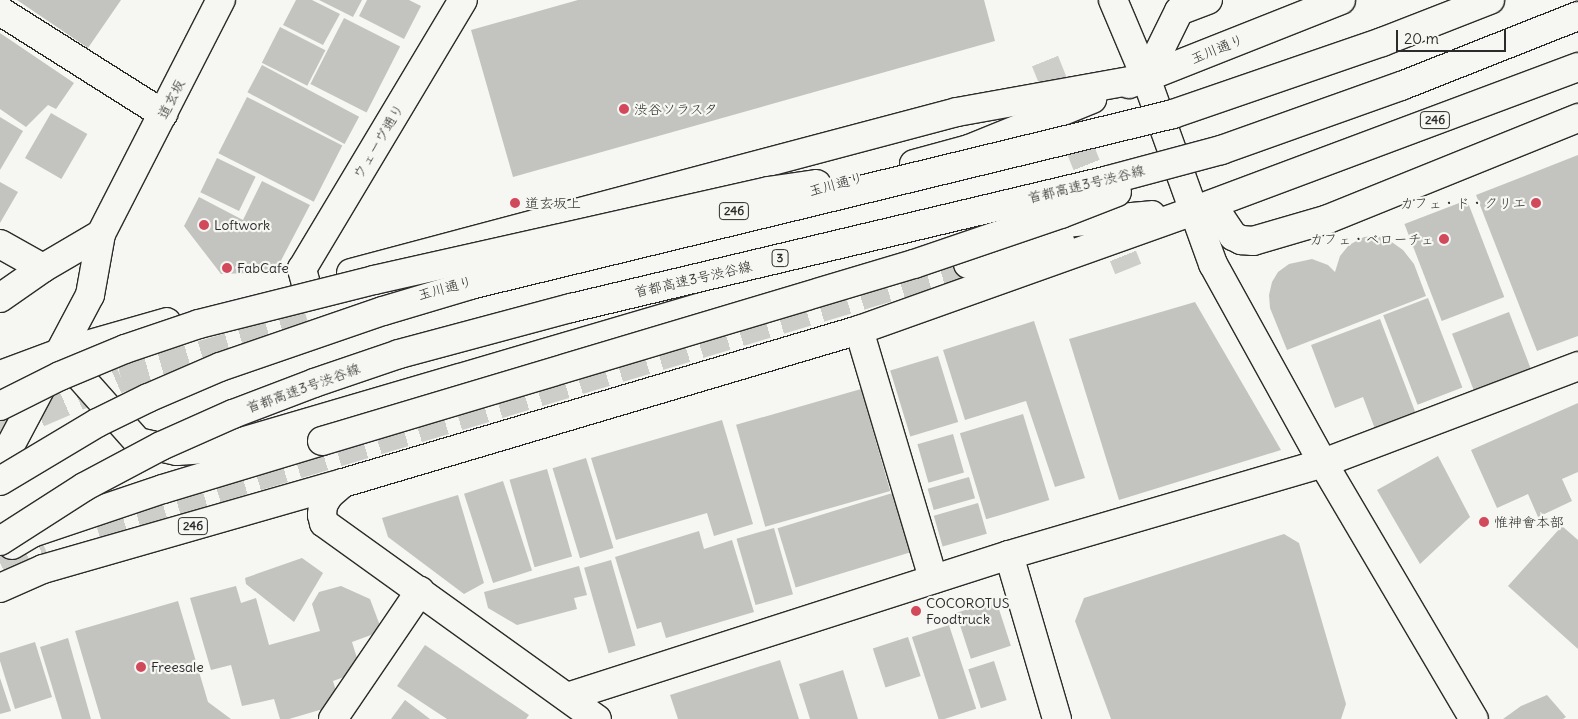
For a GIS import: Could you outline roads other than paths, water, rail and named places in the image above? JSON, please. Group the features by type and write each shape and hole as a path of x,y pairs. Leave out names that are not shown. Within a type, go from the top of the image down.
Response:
{"main road":[{"name":"道玄坂","path":"101,234 221,0"},
{"name":"ウェーヴ通り","path":"306,284 302,269 463,0"},
{"path":"1113,0 1146,78 1213,264 1323,463 1474,719"},
{"path":"1146,78 1179,11 1208,0"},
{"name":"玉川通り","path":"316,322 969,149 1341,0"},
{"path":"0,481 97,423 148,398 229,364 383,311 470,285 1173,114 1382,42 1490,0"},
{"path":"0,11 163,114"},
{"name":"首都高速3号渋谷線","path":"0,540 84,487 161,446 232,414 399,354 562,310 1109,180 1221,150 1382,93 1578,16"},
{"name":"246","path":"0,588 44,568 343,483 859,330 1193,211 1578,67"},
{"name":"246","path":"0,375 59,353 306,284 957,112 1146,78"},
{"path":"59,353 138,442 177,451 221,448 954,233 1193,211 1211,211 1221,218 1233,236 1241,240 1253,240 1328,219 1578,118"},
{"path":"0,553 32,532 163,489 914,264 1061,214 1221,150"},
{"path":"0,406 60,376 125,349 199,324 285,301 768,191 984,159"},
{"name":"246","path":"968,264 1193,211"},
{"path":"0,298 43,268 101,234"},
{"path":"0,465 90,295 101,234"},
{"path":"0,244 43,268"},
{"path":"859,330 933,579"},
{"path":"59,353 125,452 163,489"},
{"path":"567,696 1009,555 1323,463 1578,366"},
{"path":"343,483 329,495 323,505 322,515 324,523 597,719"},
{"path":"1009,555 1057,719"},
{"path":"333,719 420,591"}],"tunnel":[{"path":"1045,61 1128,269"},
{"path":"96,525 968,264"},
{"path":"0,430 121,378 308,324"},
{"path":"0,563 43,543"}],"place":[{"name":"渋谷ソラスタ","path":"624,109"},
{"name":"道玄坂上","path":"515,203"},
{"name":"カフェ・ド・クリエ","path":"1536,203"},
{"name":"Loftwork","path":"204,225"},
{"name":"カフェ・ベローチェ","path":"1444,239"},
{"name":"FabCafe","path":"227,268"},
{"name":"惟神會本部","path":"1484,522"},
{"name":"COCOROTUS Foodtruck","path":"916,611"},
{"name":"Freesale","path":"141,667"}]}
